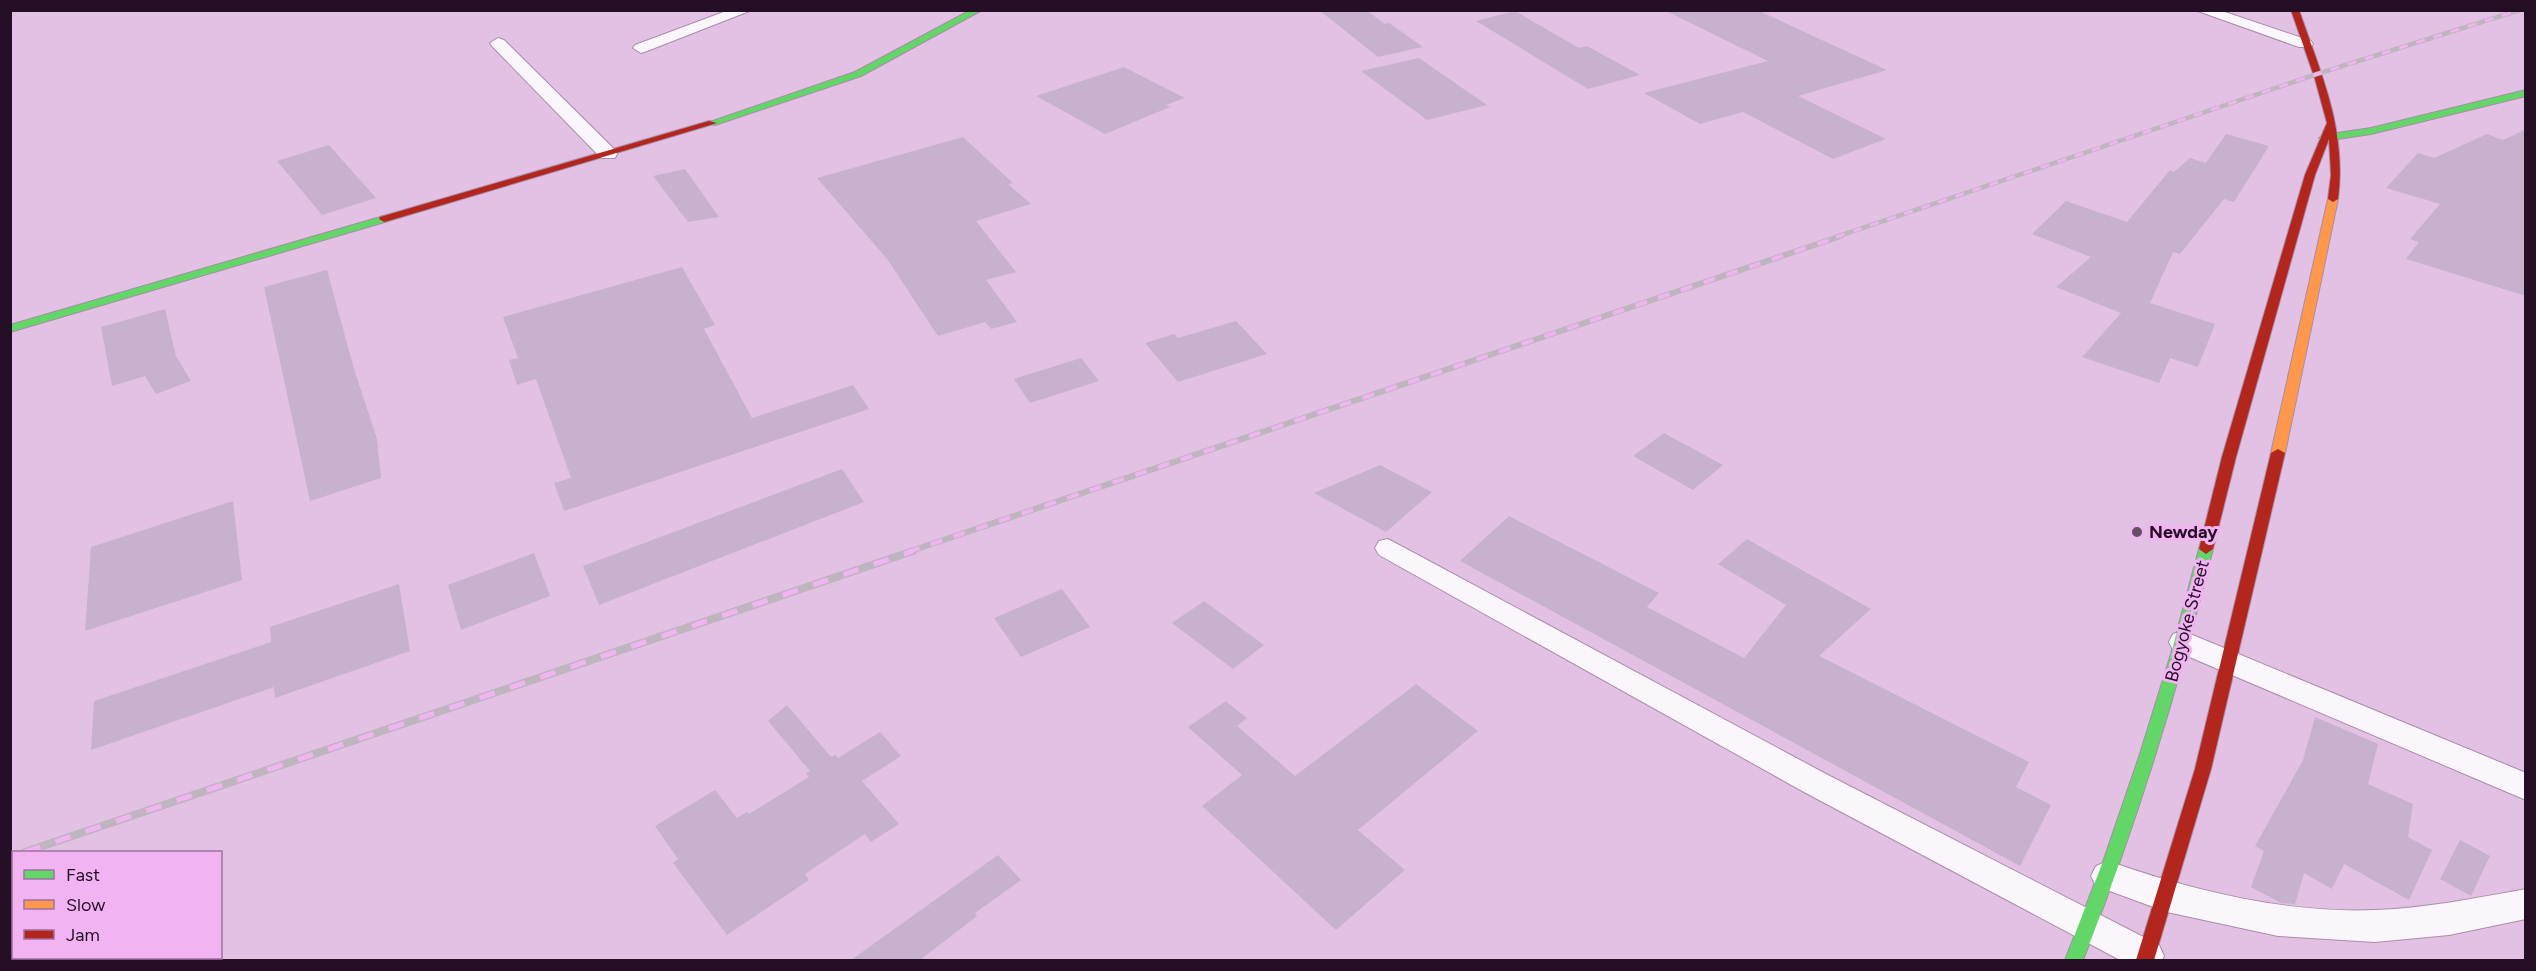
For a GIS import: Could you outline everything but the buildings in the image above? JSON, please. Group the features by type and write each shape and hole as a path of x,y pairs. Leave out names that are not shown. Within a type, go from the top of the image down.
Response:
{"main road":[{"path":"10,329 759,109 858,74 978,10"},
{"path":"2295,10 2317,74 2330,134 2526,93"},
{"name":"Bogyoke Street","path":"2074,960 2109,876 2184,642 2229,457 2263,362 2337,182 2330,134"},
{"name":"Bogyoke Street","path":"2146,958 2167,897 2230,660 2289,369 2310,175 2330,134"}],"street":[{"path":"640,48 745,10"},
{"path":"2202,10 2305,44"},
{"path":"498,43 608,154"},
{"path":"1388,548 1815,783 2146,958"},
{"path":"2184,642 2526,787"},
{"path":"2109,876 2167,897 2278,920 2374,926 2449,919 2526,904"}],"railway":[{"path":"1836,237 2317,74 2520,10"},
{"path":"908,552 1841,236"},
{"path":"28,851 913,551"}],"traffic: fast":[{"path":"712,123 858,74 978,10"},
{"path":"2324,138 2371,131 2526,93"},
{"path":"10,329 384,219"},
{"path":"2074,960 2094,910 2147,757 2206,549"}],"traffic: slow":[{"path":"2278,453 2333,199"}],"traffic: jam":[{"path":"2295,10 2319,79 2332,127 2336,151 2333,199"},
{"path":"384,219 712,123"},
{"path":"2206,549 2229,457 2310,175 2330,125"},
{"path":"2145,960 2203,769 2278,453"}],"place":[{"name":"Newday","path":"2137,532"}]}
